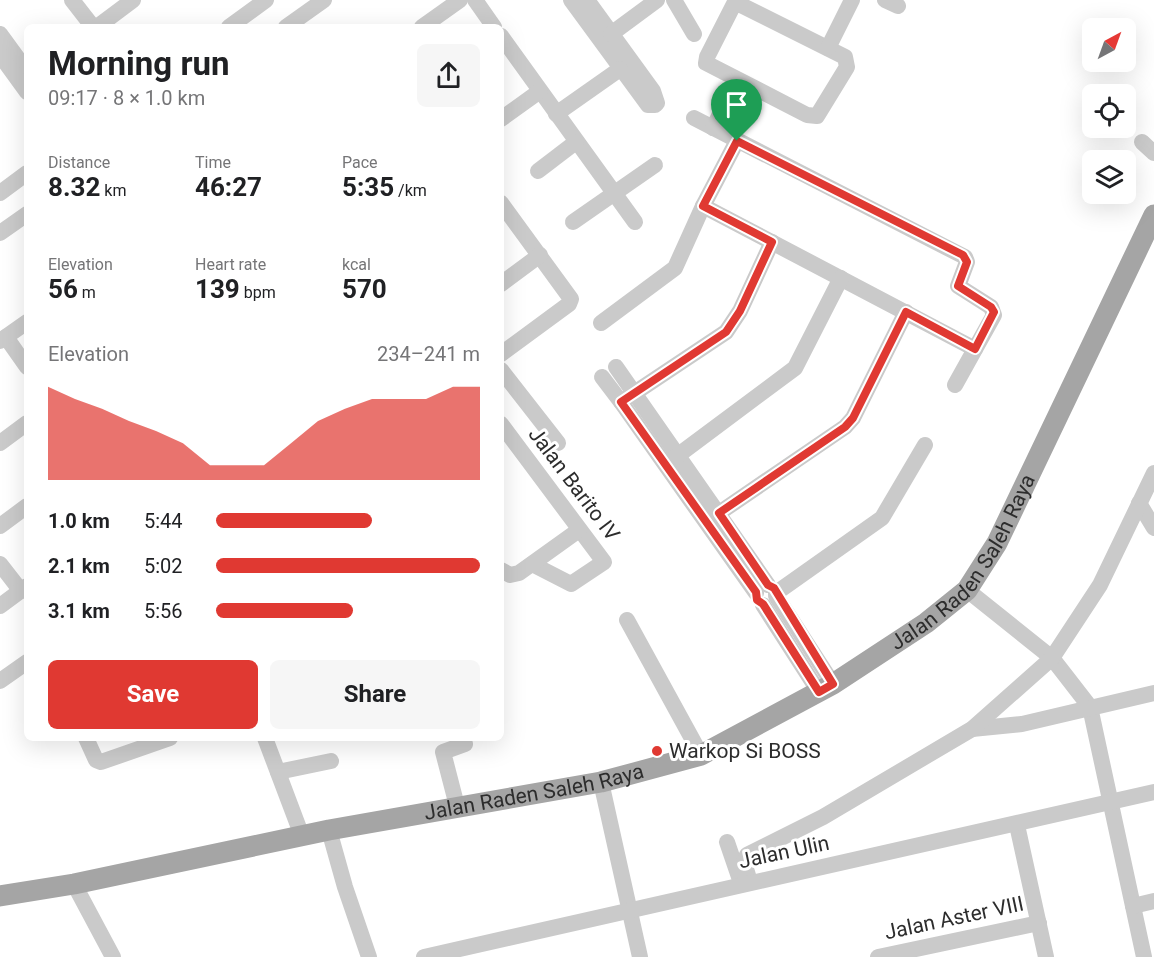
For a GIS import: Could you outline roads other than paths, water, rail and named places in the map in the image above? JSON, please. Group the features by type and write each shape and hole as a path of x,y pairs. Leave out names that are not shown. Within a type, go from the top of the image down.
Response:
{"main road":[{"name":"Jalan Raden Saleh Raya","path":"0,896 74,884 329,830 602,782 701,755 826,688 926,623 967,590 1000,535 1154,215"}],"street":[{"path":"72,0 92,24"},
{"path":"99,24 133,0"},
{"path":"233,24 266,0"},
{"path":"290,24 324,0"},
{"path":"426,24 460,0"},
{"path":"475,0 491,24"},
{"path":"571,0 648,105 655,105 657,103 653,91 587,0"},
{"path":"611,34 657,0"},
{"path":"674,0 694,34"},
{"path":"828,48 852,0"},
{"path":"736,1 828,48 845,57 848,64 817,116 807,115 706,63 736,1"},
{"path":"0,34 24,67"},
{"path":"504,42 613,195 635,222"},
{"path":"0,55 24,88"},
{"path":"556,114 621,69"},
{"path":"713,129 737,80"},
{"path":"504,117 540,91"},
{"path":"694,118 963,255 967,262 958,286 991,307 994,312 955,385"},
{"path":"601,323 675,268 703,206 737,141"},
{"path":"538,171 576,142"},
{"path":"573,222 655,165"},
{"path":"0,193 24,175"},
{"path":"703,206 975,349"},
{"path":"504,207 571,300 504,352"},
{"path":"0,234 24,216"},
{"path":"628,398 726,332 740,311 772,242"},
{"path":"504,282 540,255"},
{"path":"672,460 795,368 842,278"},
{"path":"719,513 845,427 853,418 906,312"},
{"path":"24,324 3,339 24,364"},
{"path":"616,367 628,398 768,593"},
{"path":"504,374 558,443"},
{"path":"602,377 628,398"},
{"path":"0,443 24,425"},
{"name":"Jalan Barito IV","path":"504,428 603,560 602,564 572,584 532,564"},
{"path":"768,593 876,522 898,495 926,445"},
{"path":"672,460 719,513 826,688"},
{"path":"746,883 744,862 747,855 823,816 972,729 1052,658 1100,585 1154,473"},
{"path":"1139,503 1154,528"},
{"path":"0,526 24,508"},
{"path":"504,571 515,575 579,530"},
{"path":"0,564 24,589 0,606"},
{"path":"967,590 1052,658 1090,707 1144,957"},
{"path":"627,620 701,755"},
{"path":"0,681 24,664"},
{"path":"972,729 1022,724 1154,693"},
{"path":"87,741 96,760 101,762 161,741"},
{"path":"267,741 302,836"},
{"path":"457,806 443,752 465,744"},
{"path":"278,772 331,761"},
{"path":"602,782 640,957"},
{"name":"Jalan Ulin","path":"424,957 629,909 1017,825 1154,792"},
{"path":"1017,825 1046,957"},
{"path":"329,830 369,957"},
{"path":"728,842 746,883"},
{"path":"74,884 113,957"},
{"path":"1133,906 1154,901"},
{"name":"Jalan Aster VIII","path":"878,957 1039,923"}],"place":[{"name":"Warkop Si BOSS","path":"657,751"}]}
